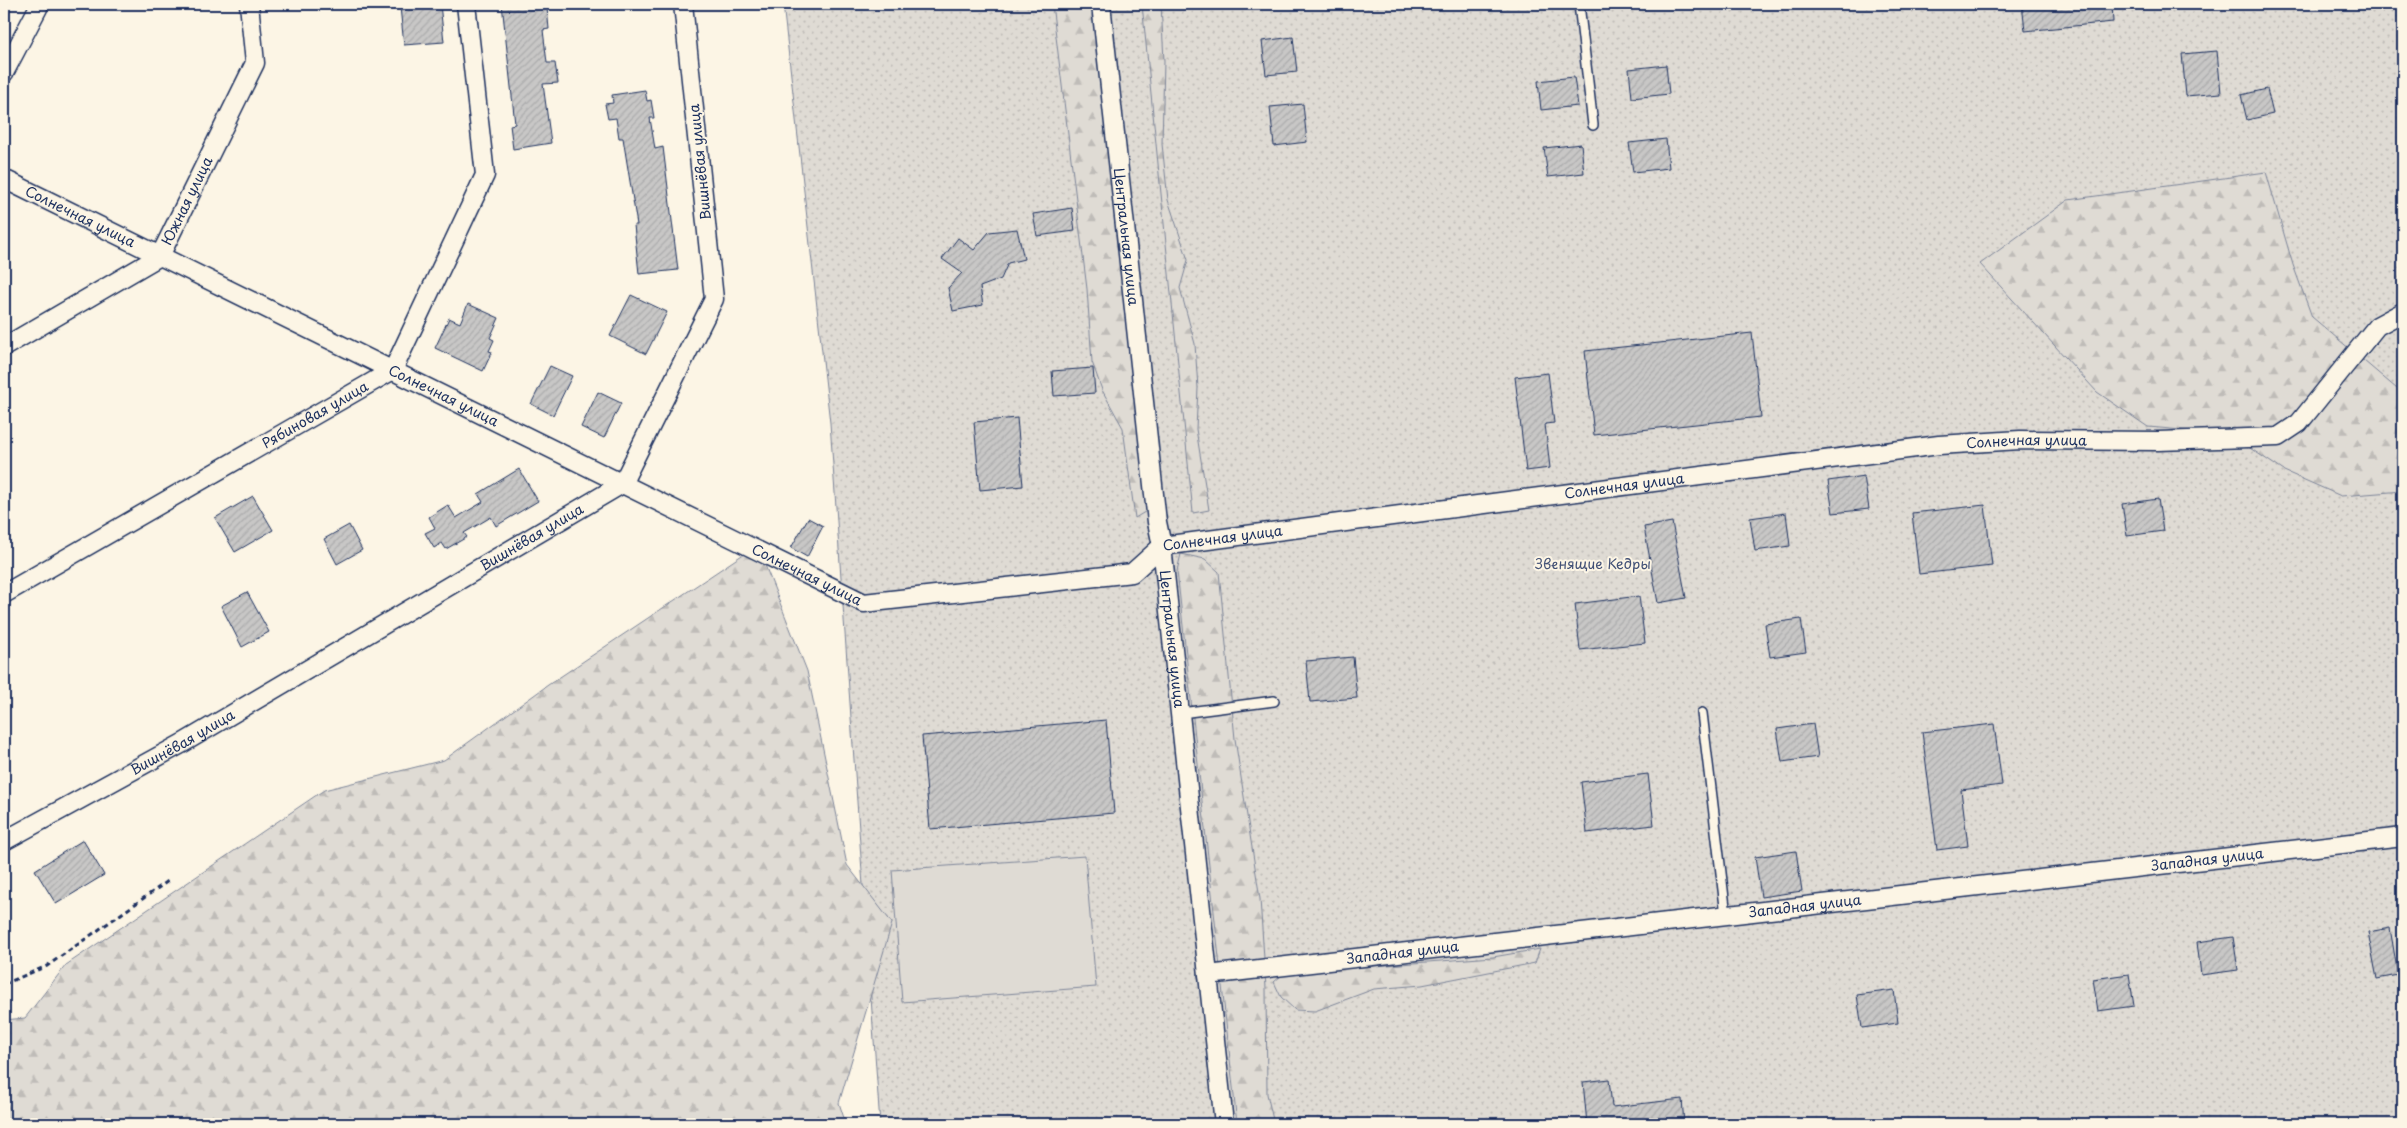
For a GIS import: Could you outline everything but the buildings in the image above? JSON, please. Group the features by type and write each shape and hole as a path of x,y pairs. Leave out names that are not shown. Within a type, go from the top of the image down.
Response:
{"street":[{"path":"4,73 38,8 38,4"},
{"name":"Южная улица","path":"4,346 160,256 255,63 249,4"},
{"path":"393,370 486,175 466,4"},
{"name":"Вишнёвая улица","path":"4,841 183,742 622,484 714,299 683,4"},
{"name":"Центральная улица","path":"1101,4 1156,522 1162,546 1224,1124"},
{"name":"Солнечная улица","path":"4,179 864,603 1132,573 1162,546 1939,445 2020,440 2158,441 2278,437 2299,423 2377,326 2403,312"},
{"name":"Рябиновая улица","path":"4,594 393,370"},
{"name":"Западная улица","path":"1208,975 2403,837"}],"lane":[{"path":"1579,4 1593,125"},
{"path":"1180,713 1274,701"},
{"path":"1702,713 1726,915"}],"path":[{"path":"4,984 47,966 168,881"}],"green space":[{"name":"Звенящие Кедры","path":"783,4 2403,4 2403,1124 880,1124 830,423"},
{"path":"1052,4 1092,4 1148,510 1135,518 1123,428 1102,390 1092,362 1087,289"},
{"path":"1142,4 1161,4 1164,61 1162,144 1168,200 1188,260 1180,288 1195,344 1198,388 1196,429 1209,510 1193,513"},
{"path":"2266,172 2293,265 2312,317 2403,394 2403,491 2341,496 2284,471 2229,434 2148,427 2097,392 1980,264 2068,200"},
{"path":"757,545 807,671 847,865 892,923 839,1103 846,1124 4,1124 4,1020 25,1018 66,965 324,790 444,760 548,685"},
{"path":"1181,554 1205,559 1219,572 1235,739 1260,899 1266,988 1267,1094 1274,1124 1237,1124 1177,571"},
{"path":"1085,856 1096,987 902,1002 892,870"},
{"path":"1540,949 1535,963 1422,985 1374,989 1315,1011 1295,1010 1281,997 1274,982 1282,975 1493,957"}]}
